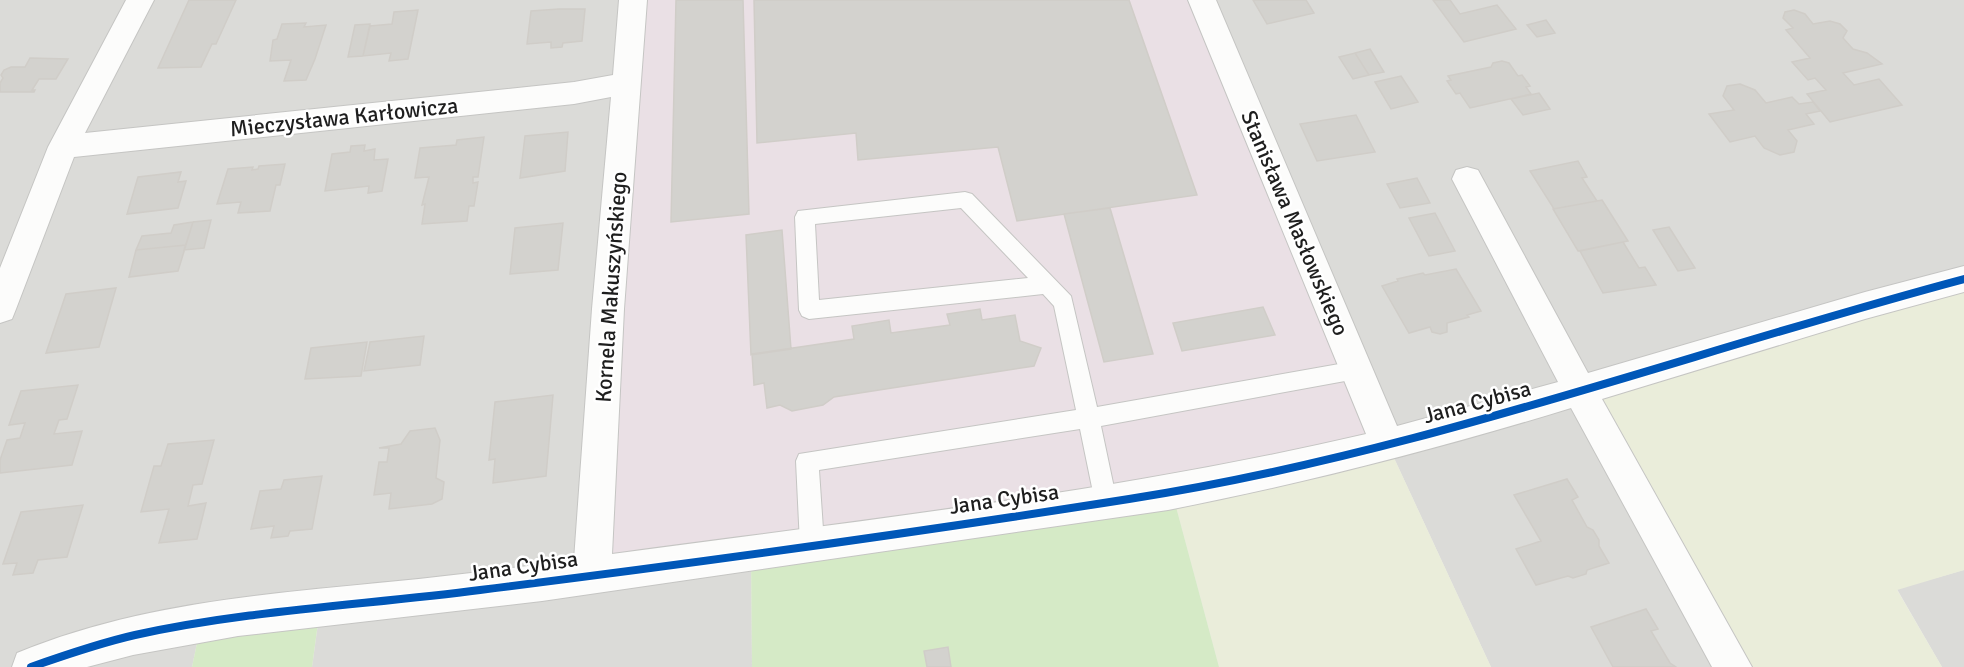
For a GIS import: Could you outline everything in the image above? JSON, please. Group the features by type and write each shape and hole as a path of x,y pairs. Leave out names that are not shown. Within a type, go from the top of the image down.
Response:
{"street":[{"path":"0,309 63,147 140,0"},
{"name":"Kornela Makuszyńskiego","path":"592,575 625,84 633,0"},
{"name":"Stanisława Masłowskiego","path":"1202,0 1388,445"},
{"name":"Mieczysława Karłowicza","path":"63,147 574,93 625,84"},
{"path":"1467,179 1580,391 1733,667"},
{"name":"Jana Cybisa","path":"31,667 71,651 159,630 592,575 1172,492 1388,445 1580,391 1879,300 1964,279"}],"lane":[{"path":"1047,285 809,310 805,217 965,200 1064,302 1106,502"},
{"path":"812,544 807,461 1089,418 1356,370"}],"shaded area":[{"path":"0,0 633,0 751,553 752,667 312,667 320,609 201,624 192,667 0,667"},
{"path":"633,0 1202,0 1388,445 592,575"},
{"path":"1202,0 1964,0 1964,279 1733,667 1491,667 1388,445"},
{"path":"1964,570 1964,667 1942,667 1897,589"}],"green space":[{"path":"1964,279 1964,570 1897,590 1942,667 1733,667 1580,391"},
{"path":"1388,445 1491,667 1219,667 1172,492"},
{"path":"1172,492 1219,667 752,667 751,553"},
{"path":"320,608 312,667 192,667 201,624"}],"building":[{"path":"189,0 236,0 216,44 212,44 201,67 158,68"},
{"path":"676,0 743,0 749,214 671,222"},
{"path":"754,0 1129,0 1197,195 1017,221 998,147 858,160 856,133 757,143"},
{"path":"1253,0 1306,0 1314,13 1267,24"},
{"path":"1433,0 1450,0 1460,14 1497,5 1516,29 1464,42"},
{"path":"585,9 582,41 563,43 562,47 551,48 551,42 527,44 531,11"},
{"path":"418,10 408,59 389,61 391,53 363,56 370,26 392,24 394,12"},
{"path":"1794,10 1805,14 1813,24 1830,21 1840,24 1847,31 1843,38 1853,49 1867,53 1882,64 1843,73 1854,85 1879,79 1902,105 1830,122 1807,94 1826,90 1815,78 1808,80 1792,62 1810,58 1786,30 1793,28 1783,18 1785,12"},
{"path":"1546,20 1555,33 1537,37 1527,25"},
{"path":"306,23 304,27 326,25 315,59 306,80 284,81 291,60 270,61 273,40 277,39 282,24"},
{"path":"370,24 363,56 348,57 355,25"},
{"path":"1370,49 1384,72 1369,75 1355,53"},
{"path":"1355,53 1369,75 1353,79 1339,57"},
{"path":"30,58 68,59 56,79 39,79 32,90 35,90 34,92 0,92 0,83 3,78 1,75 4,70 11,67 25,67"},
{"path":"1502,61 1509,63 1518,76 1522,75 1530,86 1526,87 1531,94 1470,108 1460,93 1456,94 1447,81 1451,80 1448,76 1491,67 1493,63"},
{"path":"1401,76 1418,102 1391,109 1375,82"},
{"path":"1740,84 1755,90 1766,103 1792,97 1799,104 1813,102 1820,111 1806,114 1814,124 1788,130 1797,141 1794,152 1780,155 1764,148 1755,136 1730,142 1709,114 1734,110 1723,96 1727,86"},
{"path":"1539,93 1550,109 1523,115 1511,99"},
{"path":"1356,115 1375,152 1317,161 1300,124"},
{"path":"568,132 565,171 520,178 525,136"},
{"path":"484,137 478,177 473,177 473,183 478,182 474,206 469,206 467,221 422,224 425,204 422,205 429,177 415,178 420,148 456,145 457,140"},
{"path":"365,145 364,151 375,149 374,160 388,159 382,191 368,193 369,186 325,191 332,154 350,152 351,146"},
{"path":"1578,161 1587,177 1582,178 1597,201 1554,209 1530,171"},
{"path":"285,164 280,185 276,185 270,211 238,213 241,202 217,204 228,169 253,167 252,170 258,169 259,166"},
{"path":"181,172 178,182 186,181 178,208 127,214 138,177"},
{"path":"1417,178 1430,203 1400,208 1387,184"},
{"path":"1602,200 1628,241 1578,251 1553,209"},
{"path":"1110,208 1153,354 1104,362 1064,214"},
{"path":"1435,213 1455,251 1429,256 1409,218"},
{"path":"211,220 204,248 184,250 193,222"},
{"path":"193,222 186,245 136,250 142,236 171,233 174,225"},
{"path":"563,223 558,270 510,274 515,228"},
{"path":"1669,227 1695,268 1678,271 1653,230"},
{"path":"782,230 791,349 751,355 746,235"},
{"path":"1623,242 1639,268 1645,267 1656,285 1603,293 1580,251"},
{"path":"186,245 178,271 129,277 136,250"},
{"path":"1456,269 1481,311 1447,323 1447,332 1440,334 1432,332 1430,327 1409,333 1382,286 1398,281 1397,279 1423,273 1425,275"},
{"path":"116,288 99,347 46,353 66,294"},
{"path":"1263,307 1275,335 1182,351 1173,323"},
{"path":"980,309 982,320 1015,315 1020,341 1041,348 1034,366 834,397 823,405 792,411 780,405 767,408 764,383 754,385 752,354 854,339 852,326 889,320 891,333 950,325 947,314"},
{"path":"424,336 420,365 364,371 370,342"},
{"path":"367,342 361,376 305,379 311,348"},
{"path":"78,385 67,419 59,420 54,434 82,431 72,465 0,473 0,460 7,440 20,438 25,423 9,425 21,391"},
{"path":"553,395 546,476 493,483 495,459 489,460 495,402"},
{"path":"435,428 440,440 436,478 444,482 442,499 432,504 389,509 391,493 374,495 379,462 387,462 389,448 379,448 401,444 410,431"},
{"path":"214,440 202,484 193,485 188,506 206,503 197,539 159,543 169,509 141,512 154,466 161,466 168,444"},
{"path":"322,476 312,529 290,531 288,536 271,538 274,526 251,529 260,491 281,489 284,480"},
{"path":"1567,479 1578,497 1572,500 1587,527 1593,530 1599,540 1599,546 1609,563 1587,570 1586,574 1573,578 1568,576 1536,585 1516,549 1541,541 1514,495"},
{"path":"83,505 67,557 38,560 33,573 13,575 17,563 3,564 21,512"},
{"path":"1646,609 1658,629 1651,631 1670,663 1676,667 1613,667 1591,627"},
{"path":"948,647 951,667 927,667 924,651"}],"cycle path":[{"path":"31,667 81,649 185,625 633,570 1124,500 1269,473 1370,450 1469,423 1766,334 1964,279"}]}
